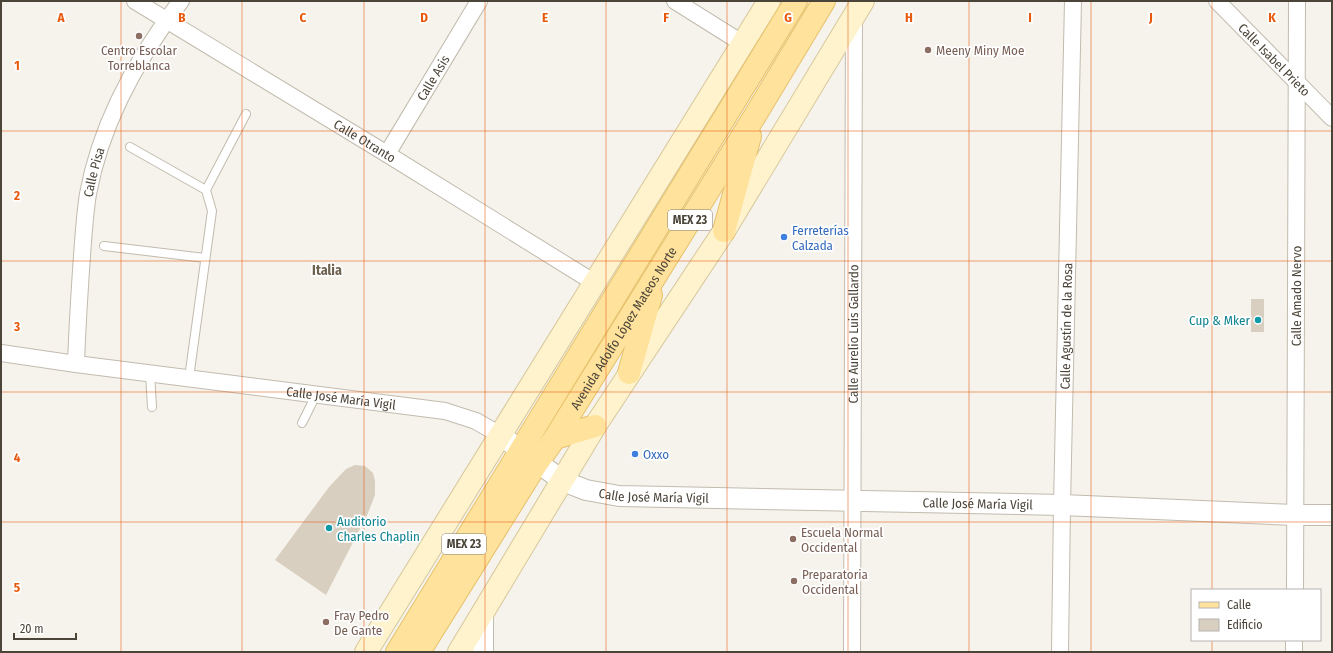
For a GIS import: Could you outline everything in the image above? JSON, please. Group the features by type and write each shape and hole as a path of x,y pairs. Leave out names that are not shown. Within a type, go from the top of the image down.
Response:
{"main road":[{"path":"366,652 769,1"},
{"name":"Avenida Adolfo López Mateos Norte","path":"419,652 529,457 796,1"},
{"name":"Avenida Adolfo López Mateos Norte","path":"397,652 529,457 555,438 756,114 824,1"},
{"path":"459,652 629,373 724,231 858,8"},
{"path":"724,231 756,114"},
{"path":"629,373 657,272"},
{"path":"555,438 596,426"}],"street":[{"name":"Calle Otranto","path":"135,1 387,154 594,283"},
{"name":"Calle Pisa","path":"76,364 84,221 88,193 105,133 120,98 140,63 166,21 182,1"},
{"name":"Calle Asis","path":"387,154 479,1"},
{"path":"675,1 742,43"},
{"name":"Calle Agustín de la Rosa","path":"1060,652 1074,1"},
{"name":"Calle Isabel Prieto","path":"1217,1 1332,118"},
{"name":"Calle Amado Nervo","path":"1295,589 1297,1"},
{"name":"Calle Aurelio Luis Gallardo","path":"852,652 852,500 858,8"},
{"name":"Calle José María Vigil","path":"1,353 445,411 476,421 500,435 563,481 586,490 619,496 1062,505 1295,515 1332,515"},
{"path":"483,612 483,652"},
{"path":"1294,641 1294,652"}],"lane":[{"path":"189,378 212,211 206,190 246,114"},
{"path":"130,147 206,190"},
{"path":"104,246 205,258"},
{"path":"150,373 152,408"},
{"path":"302,423 316,395"}],"building":[{"name":"Cup & Mker","path":"1251,299 1264,299 1264,332 1251,332"},
{"name":"Auditorio Charles Chaplin","path":"355,465 365,466 373,473 375,481 375,495 368,513 326,595 275,560 329,487 346,469"}],"place":[{"name":"Centro Escolar Torreblanca","path":"139,36"},
{"name":"Meeny Miny Moe","path":"928,50"},
{"name":"Ferreterías Calzada","path":"784,237"},
{"name":"Cup & Mker","path":"1258,320"},
{"name":"Oxxo","path":"635,454"},
{"name":"Auditorio Charles Chaplin","path":"329,528"},
{"name":"Escuela Normal Occidental","path":"793,539"},
{"name":"Preparatoria Occidental","path":"794,581"},
{"name":"Fray Pedro De Gante","path":"326,622"}],"district":[{"name":"Italia","path":"327,270"}]}
